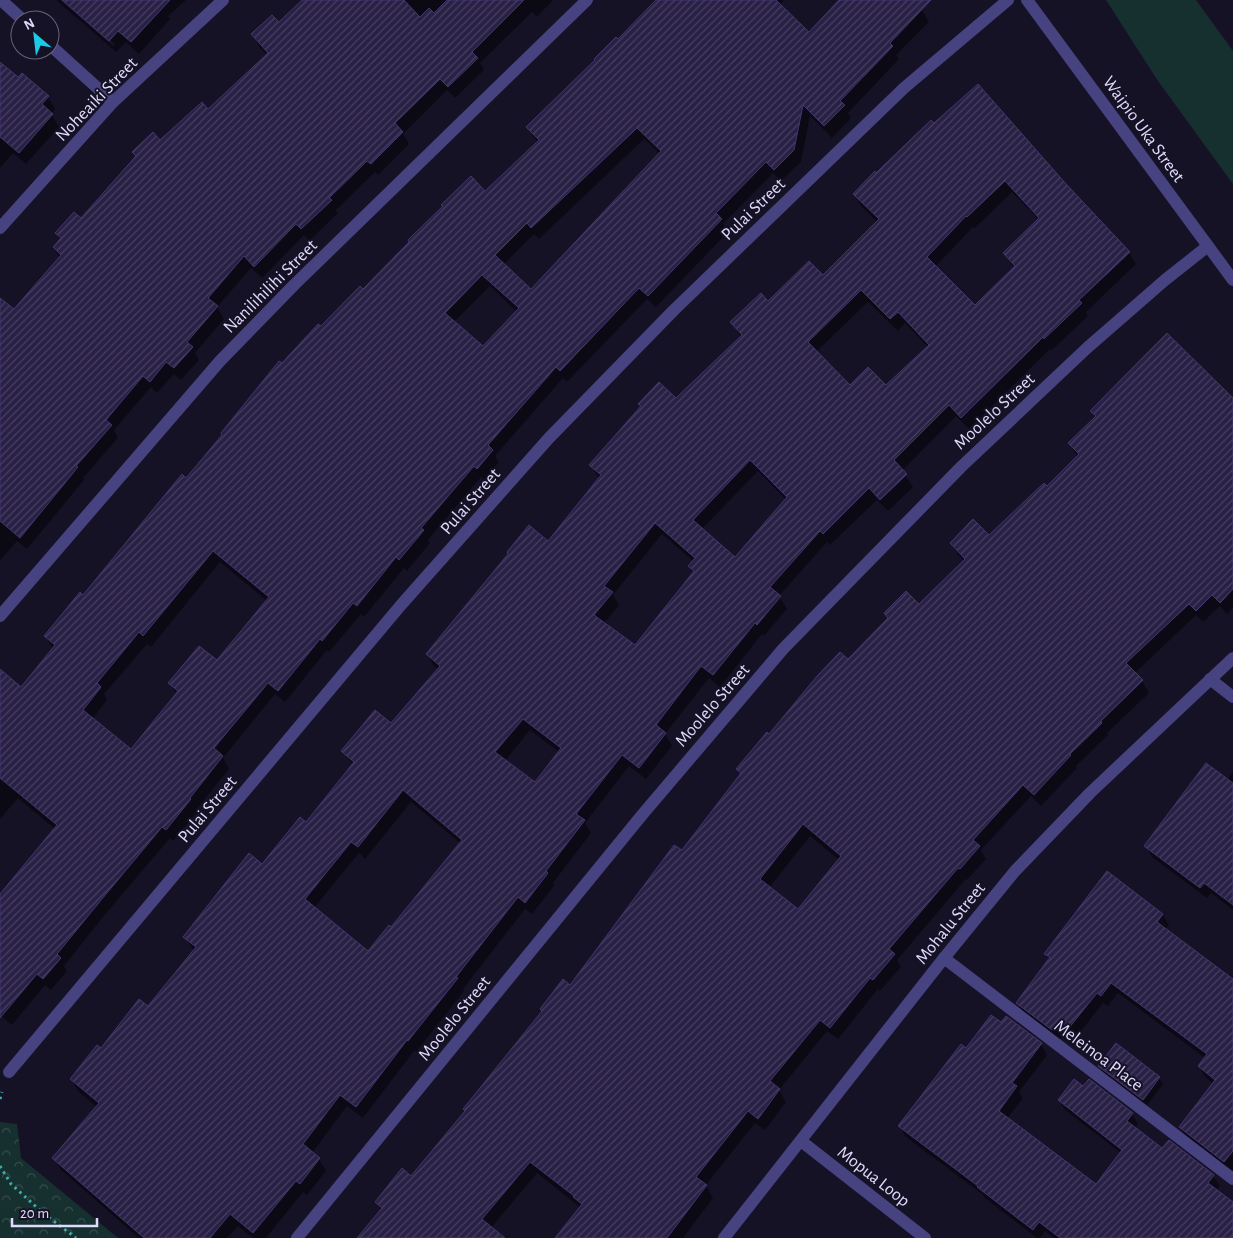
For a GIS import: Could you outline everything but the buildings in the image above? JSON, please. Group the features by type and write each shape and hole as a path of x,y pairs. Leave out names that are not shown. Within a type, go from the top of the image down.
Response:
{"street":[{"path":"1,0 12,10"},
{"name":"Noheaiki Street","path":"0,228 113,102 223,0"},
{"name":"Nanilihilihi Street","path":"0,616 220,361 294,285 586,0"},
{"name":"Pulai Street","path":"8,1072 401,605 549,438 674,310 904,88 1008,0"},
{"name":"Waipio Uka Street","path":"1027,0 1233,280"},
{"path":"60,54 113,102"},
{"name":"Moolelo Street","path":"297,1238 636,823 784,649 960,467 1087,348 1165,280 1208,246"},
{"name":"Mohalu Street","path":"724,1238 944,958 1015,872 1069,814 1233,658"},
{"path":"1210,679 1233,697"},
{"name":"Meleinoa Place","path":"944,958 1233,1179"},
{"name":"Mopua Loop","path":"800,1141 925,1238"}],"path":[{"path":"0,1166 11,1184 76,1238"}],"green space":[{"path":"1106,0 1196,0 1233,51 1233,184 1158,81"},
{"path":"0,1122 17,1124 21,1158 118,1238 0,1238"}]}
